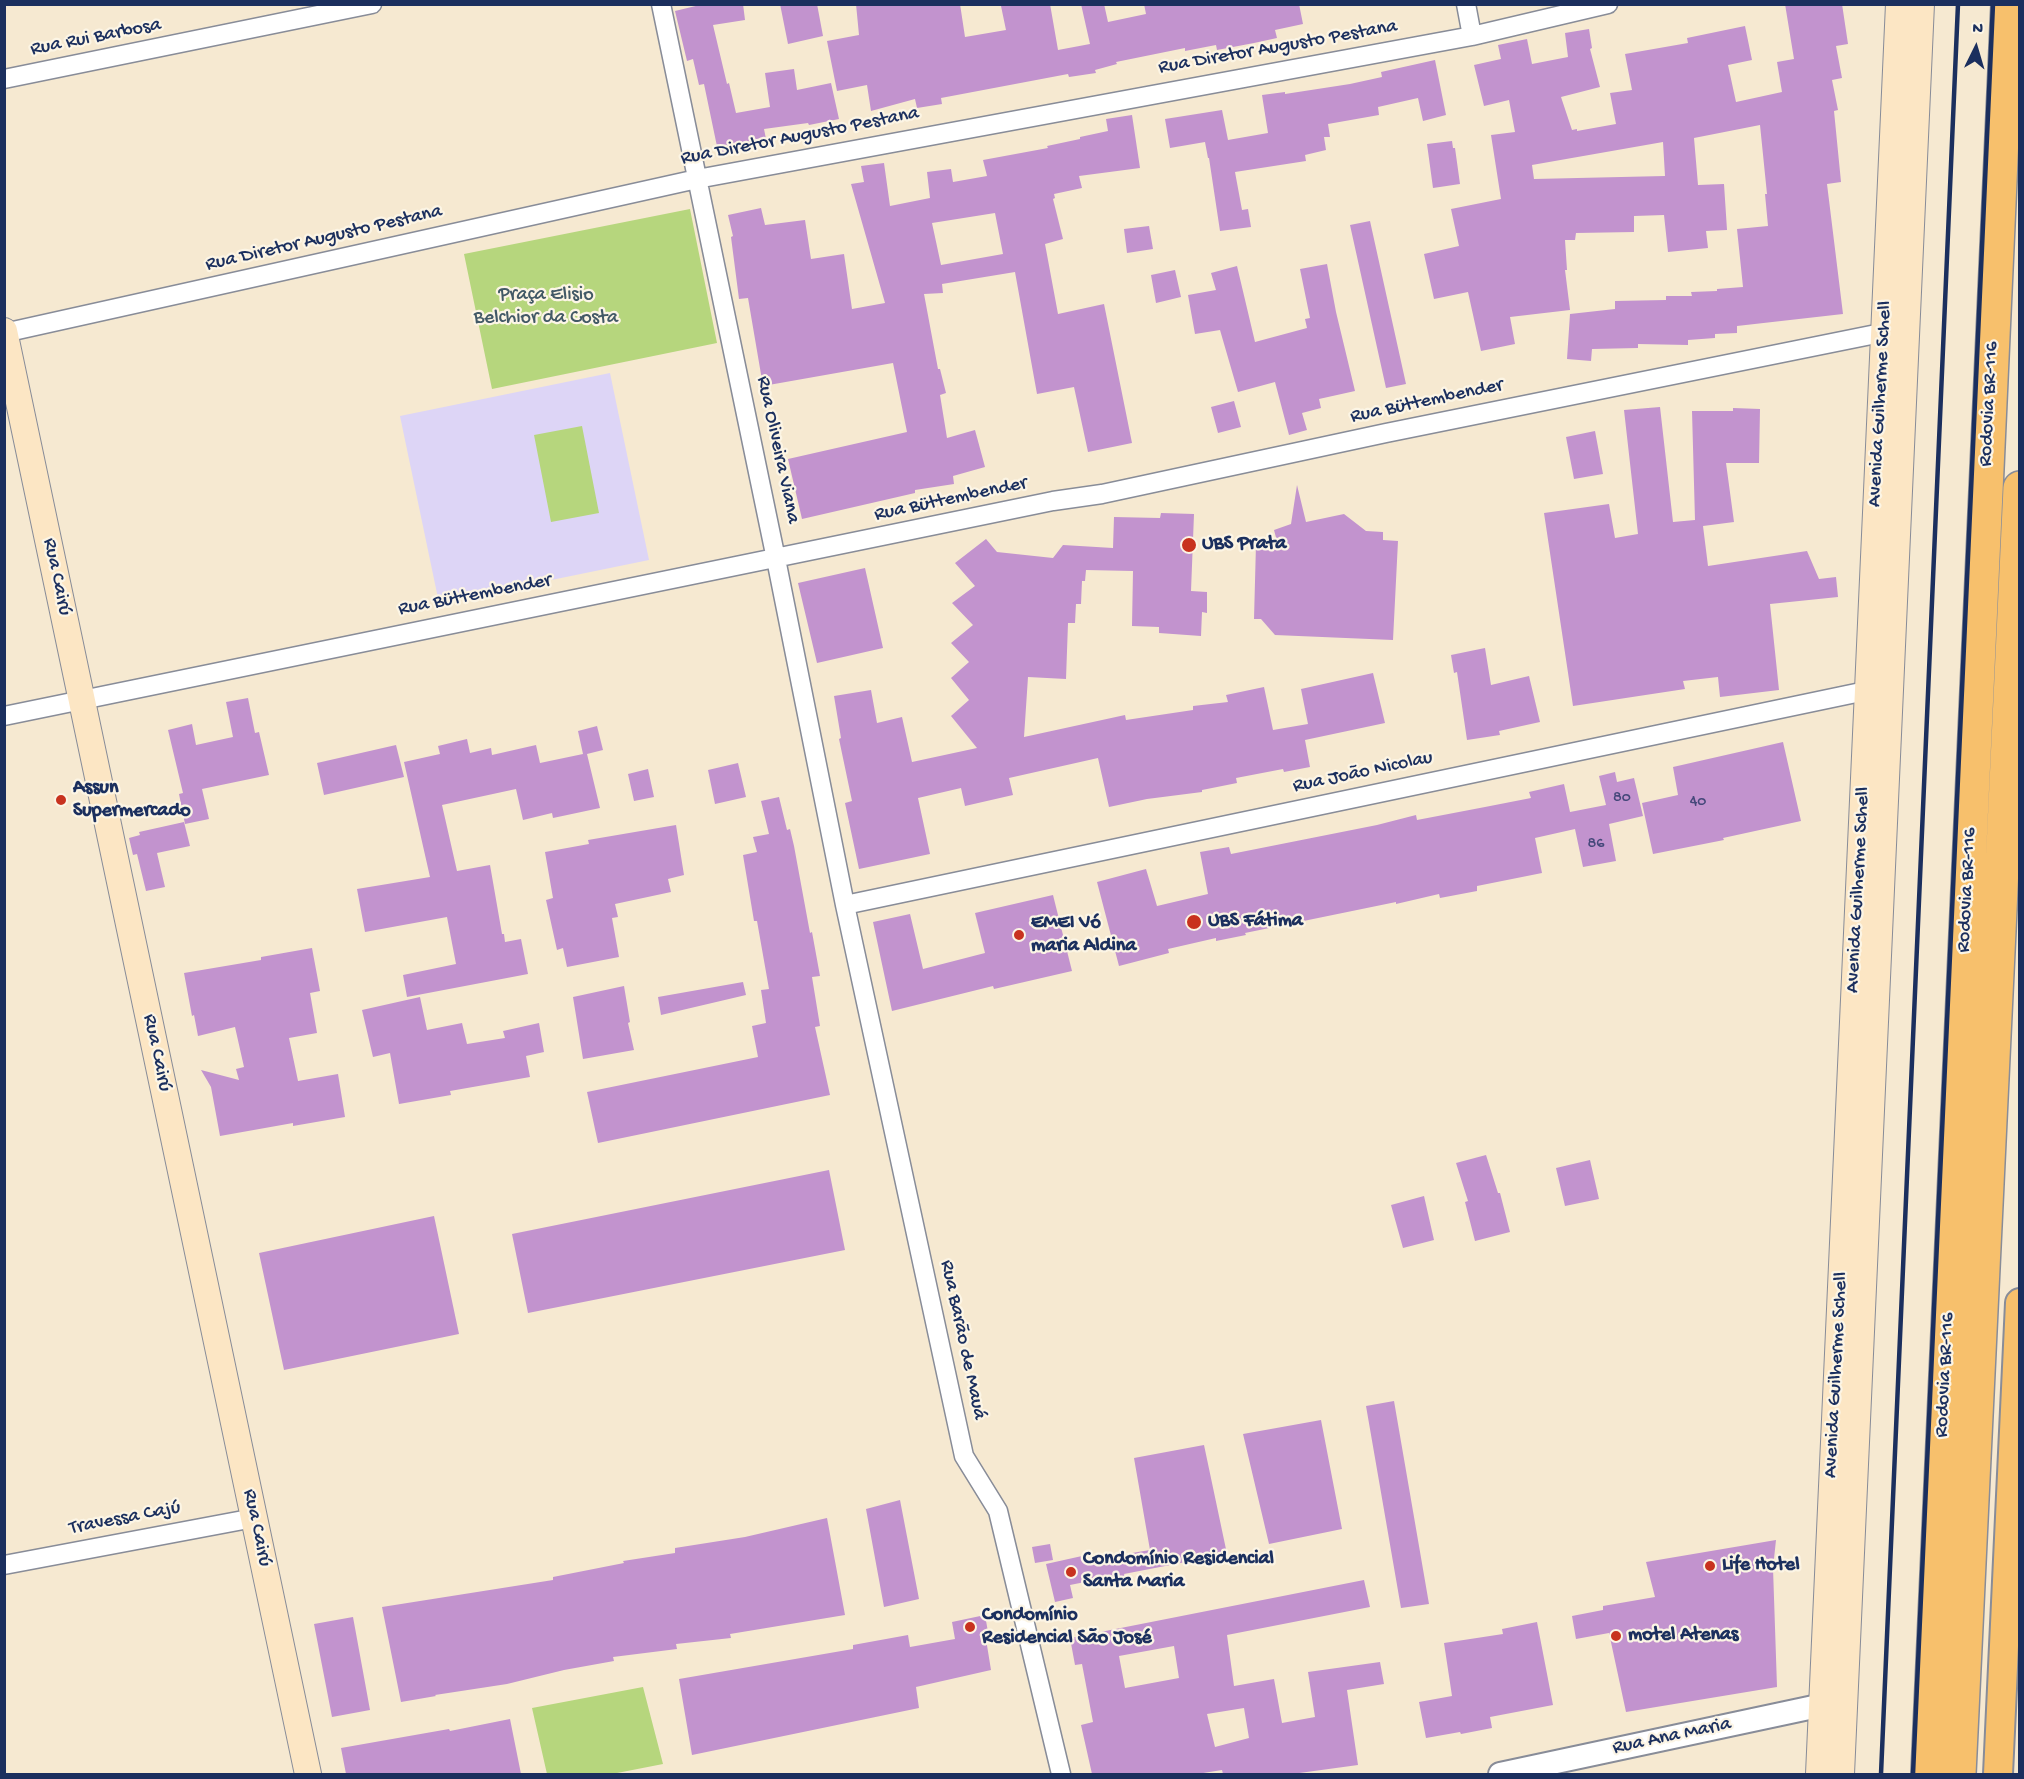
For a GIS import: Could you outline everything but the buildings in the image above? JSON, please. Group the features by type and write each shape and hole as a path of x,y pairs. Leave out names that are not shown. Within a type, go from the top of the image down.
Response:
{"highway":[{"name":"Rodovia BR-116","path":"1928,1774 2008,4"},
{"name":"Rodovia BR-116","path":"1959,1774 2019,488"}],"main road":[{"name":"Avenida Guilherme Schell","path":"1819,1774 1833,1703 1873,831 1895,331 1899,4"},
{"name":"Avenida Guilherme Schell","path":"1895,331 1921,4"},
{"name":"Rua Cairú","path":"5,332 308,1774"},
{"path":"1998,1774 2009,1734 2019,1303"},
{"name":"Avenida Guilherme Schell","path":"1833,1703 1841,1774"}],"street":[{"name":"Rua Rui Barbosa","path":"4,79 372,4"},
{"name":"Rua Oliveira Viana","path":"661,4 845,906"},
{"path":"1466,4 1472,36"},
{"name":"Rua Diretor Augusto Pestana","path":"5,332 697,178 1472,36 1608,4"},
{"name":"Rua Büttembender","path":"4,716 1895,331"},
{"name":"Rua João Nicolau","path":"845,906 1879,688"},
{"name":"Rua Barão de Mauá","path":"845,906 964,1456 998,1511 1061,1774"},
{"name":"Travessa Cajú","path":"4,1565 254,1518"},
{"name":"Rua Ana Maria","path":"1500,1774 1833,1703"}],"shaded area":[{"path":"610,373 649,560 439,603 400,416"}],"green space":[{"name":"Praça Elisio Belchior da Costa","path":"690,209 717,343 492,389 464,254"},
{"path":"582,426 599,513 551,522 534,435"},
{"path":"643,1687 663,1764 612,1774 547,1774 532,1708"}],"railway":[{"path":"1881,1774 1958,4"},
{"path":"1913,1774 1993,4"}],"place":[{"name":"UBS Prata","path":"1189,545"},
{"name":"Assun Supermercado","path":"61,800"},
{"name":"UBS Fátima","path":"1194,922"},
{"name":"EMEI Vó maria Aldina","path":"1019,935"},
{"name":"Life Hotel","path":"1710,1566"},
{"name":"Condomínio Residencial Santa Maria","path":"1071,1572"},
{"name":"Condomínio Residencial São José","path":"970,1627"},
{"name":"motel Atenas","path":"1616,1636"}]}
